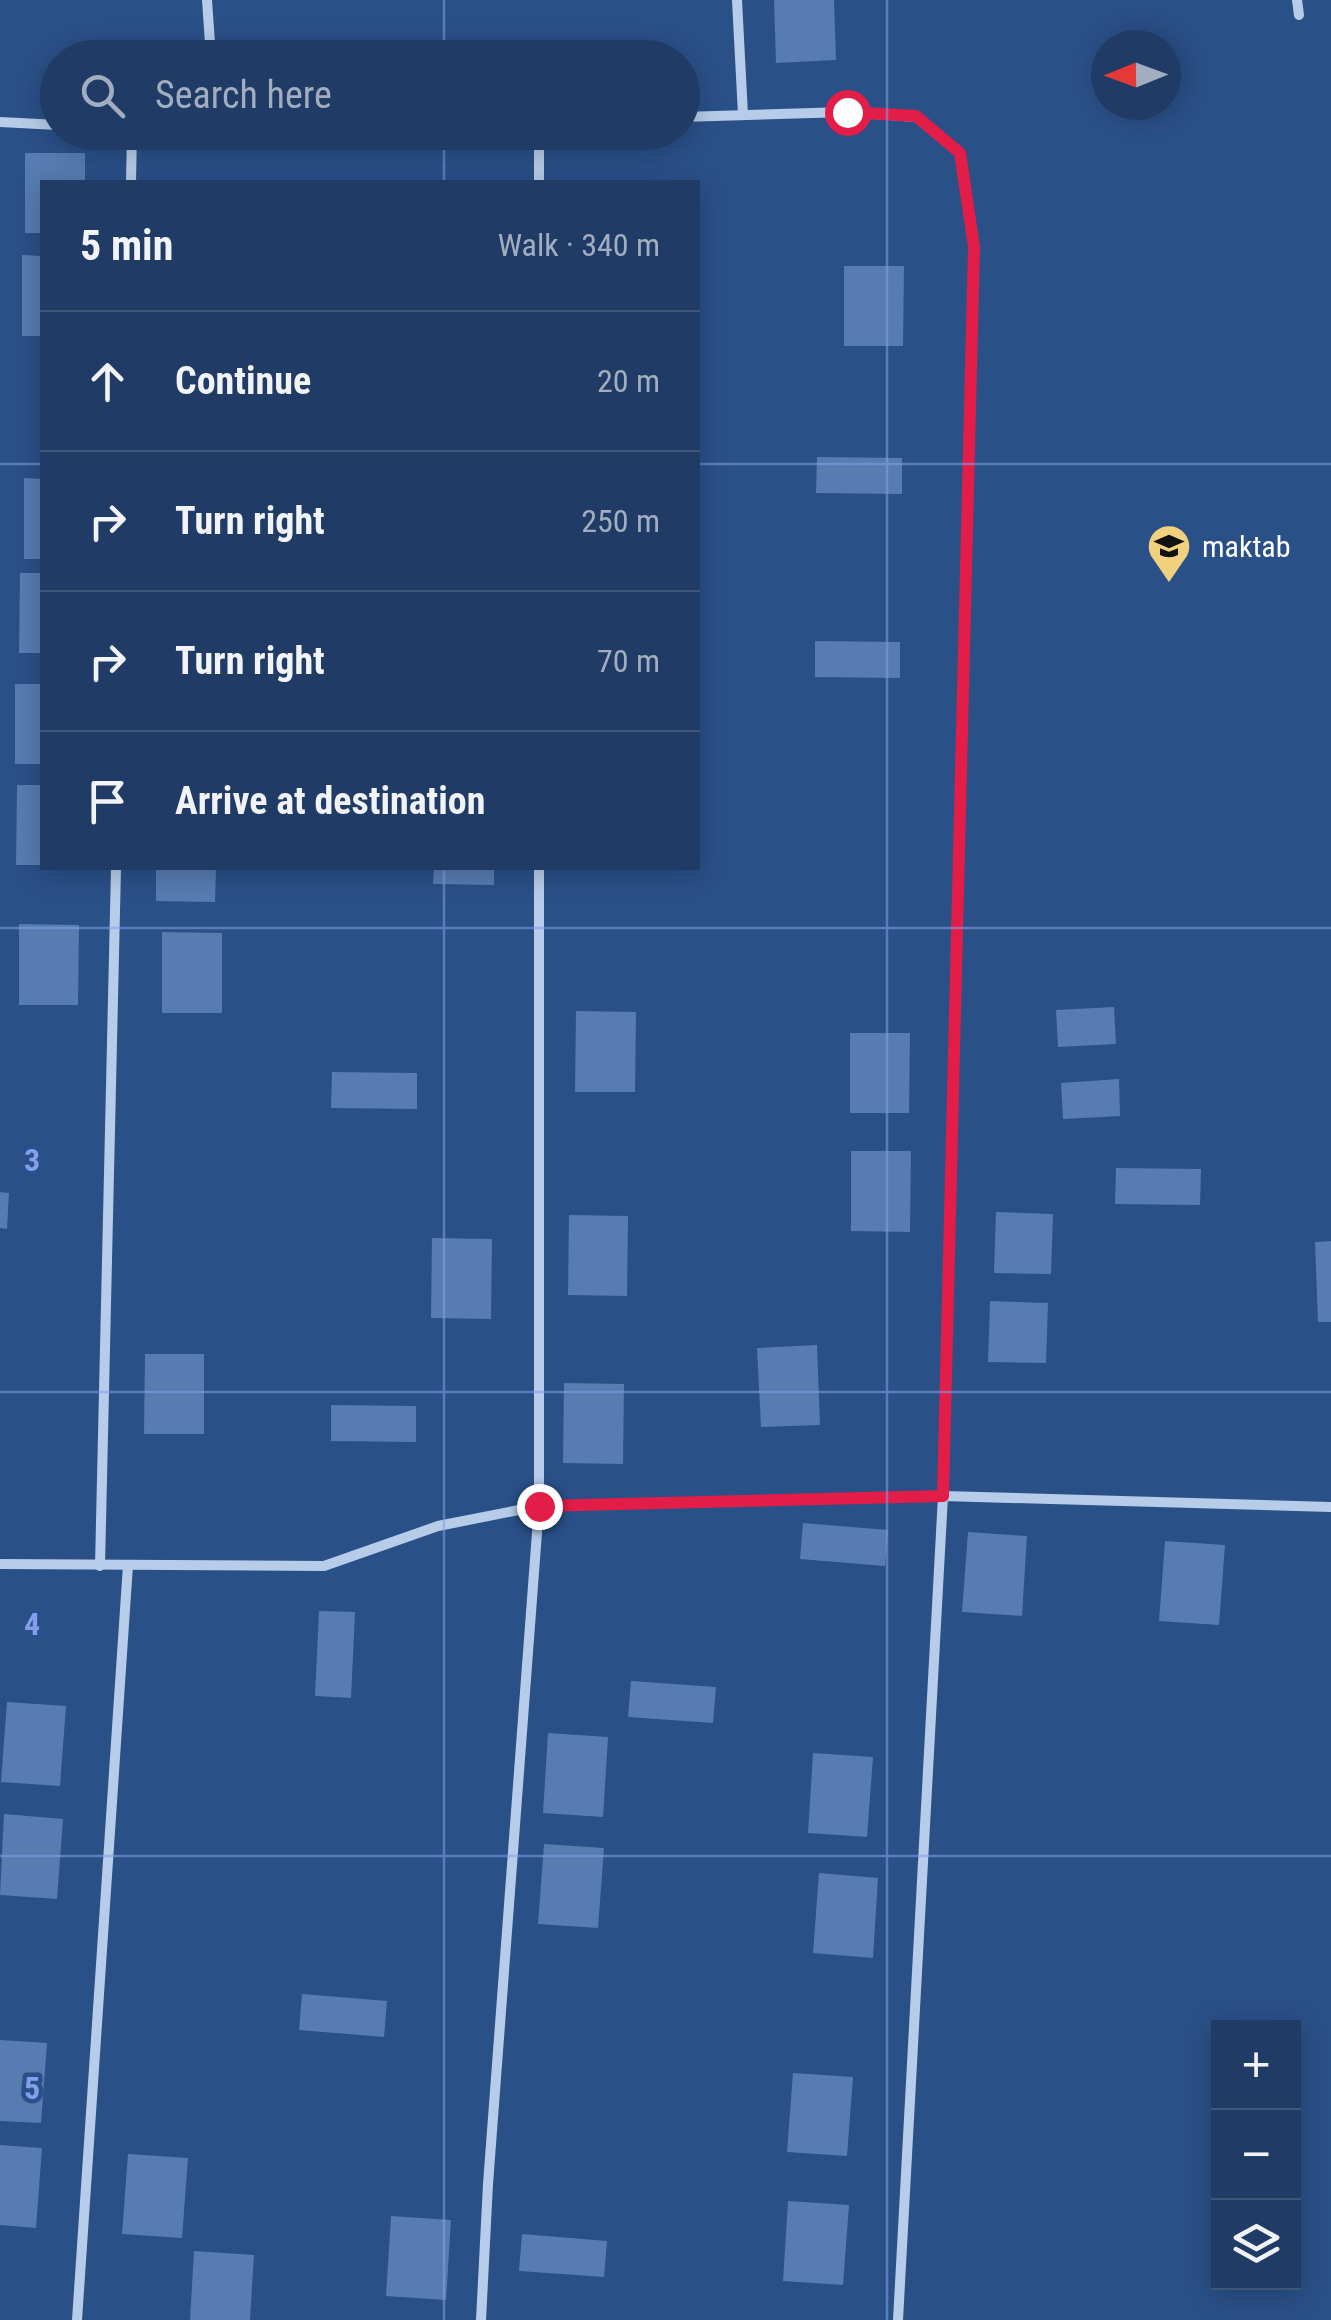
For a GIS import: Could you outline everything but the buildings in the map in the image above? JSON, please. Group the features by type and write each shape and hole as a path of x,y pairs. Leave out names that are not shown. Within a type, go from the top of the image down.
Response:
{"street":[{"path":"207,0 210,40"},
{"path":"737,0 743,115"},
{"path":"1297,0 1299,15"},
{"path":"700,116 847,112 916,116 960,153 974,247 943,1496 898,2320"},
{"path":"0,122 40,123"},
{"path":"131,180 132,150"},
{"path":"539,150 539,180"},
{"path":"100,1566 116,870"},
{"path":"480,2320 539,1506 539,870"},
{"path":"0,1564 324,1566 438,1526 539,1506 943,1496 1331,1508"},
{"path":"77,2320 128,1566"}],"place":[{"name":"maktab","path":"1169,584"}],"route":[{"path":"539,1506 943,1496 974,247 960,153 916,116 847,112"}]}
